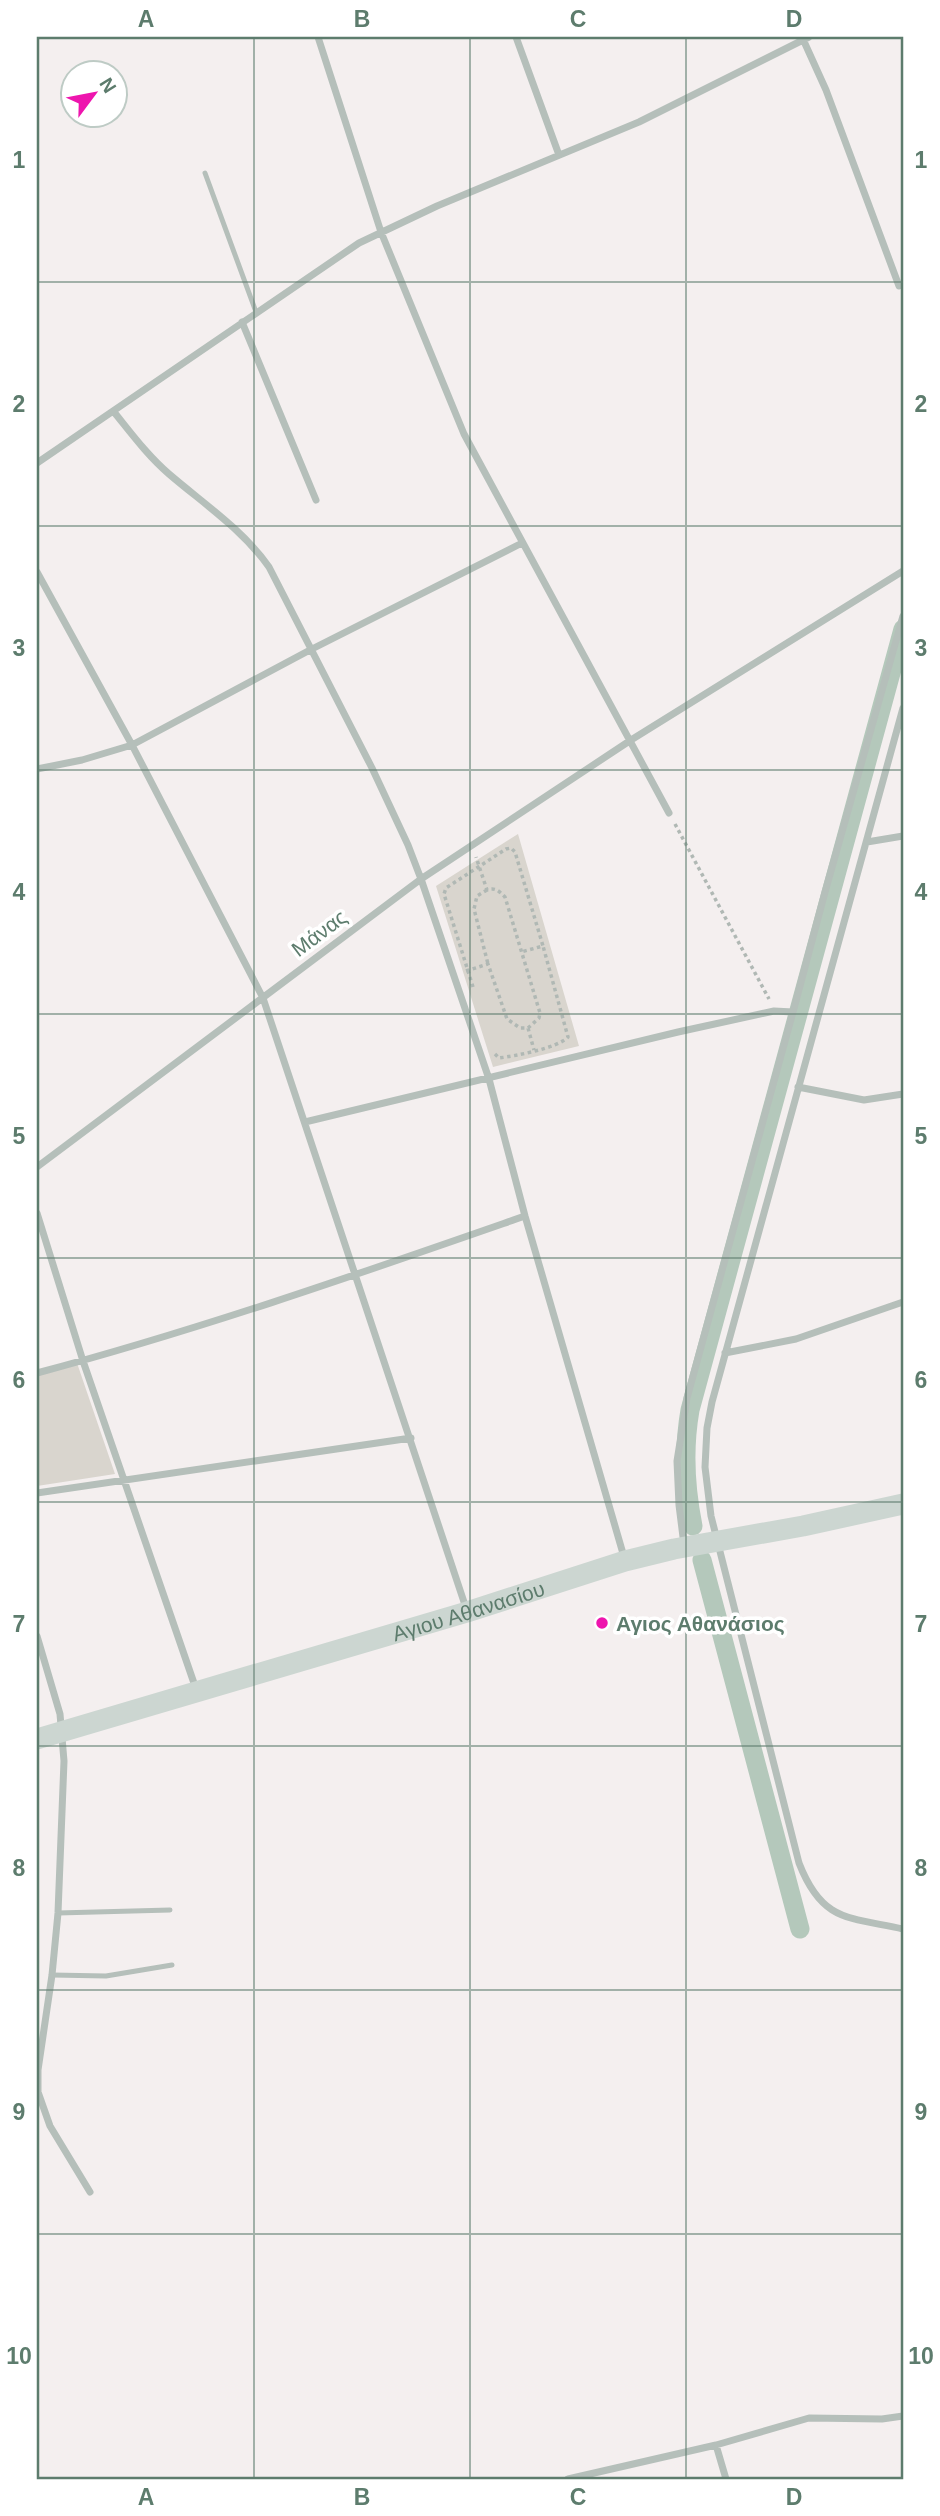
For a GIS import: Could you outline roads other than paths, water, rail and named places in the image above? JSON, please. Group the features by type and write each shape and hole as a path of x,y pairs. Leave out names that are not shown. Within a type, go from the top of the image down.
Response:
{"main road":[{"name":"Αγιου Αθανασίου","path":"37,1739 467,1612 625,1561 903,1504"}],"street":[{"path":"318,37 381,232 464,434 669,813"},
{"path":"516,37 559,155"},
{"path":"37,463 331,261 381,232 689,99 805,38 899,286"},
{"path":"242,322 316,500"},
{"path":"114,412 167,472 227,521 269,567 372,768 408,845 489,1079 525,1216 625,1561"},
{"path":"37,769 82,761 132,745 310,650 522,543"},
{"name":"Μάνας","path":"37,1167 421,879 631,740 903,571"},
{"path":"37,572 132,745 263,998 467,1612"},
{"path":"684,1547 677,1461 687,1398 824,892 903,616"},
{"path":"903,708 725,1353 712,1402 705,1448 706,1488 717,1543 795,1850 806,1880 827,1908 841,1915 903,1929"},
{"path":"867,842 903,836"},
{"path":"305,1122 774,1011 793,1012"},
{"path":"799,1087 864,1100 903,1094"},
{"path":"37,1213 83,1361 198,1693"},
{"path":"37,1373 355,1275 525,1216"},
{"path":"725,1353 796,1339 903,1302"},
{"path":"37,1493 411,1438"},
{"path":"37,1636 56,1700 64,1761 58,1913 38,2070 38,2092 50,2126 90,2192"},
{"path":"568,2479 716,2445 809,2417 882,2419 903,2416"},
{"path":"716,2445 726,2479"}],"lane":[{"path":"205,173 256,312"},
{"path":"58,1913 170,1910"},
{"path":"52,1975 106,1976 172,1965"}],"waterway":[{"path":"693,1526 686,1468 690,1410 903,629"},
{"path":"702,1560 800,1929"}],"place":[{"name":"Αγιος Αθανάσιος","path":"602,1623"}]}
